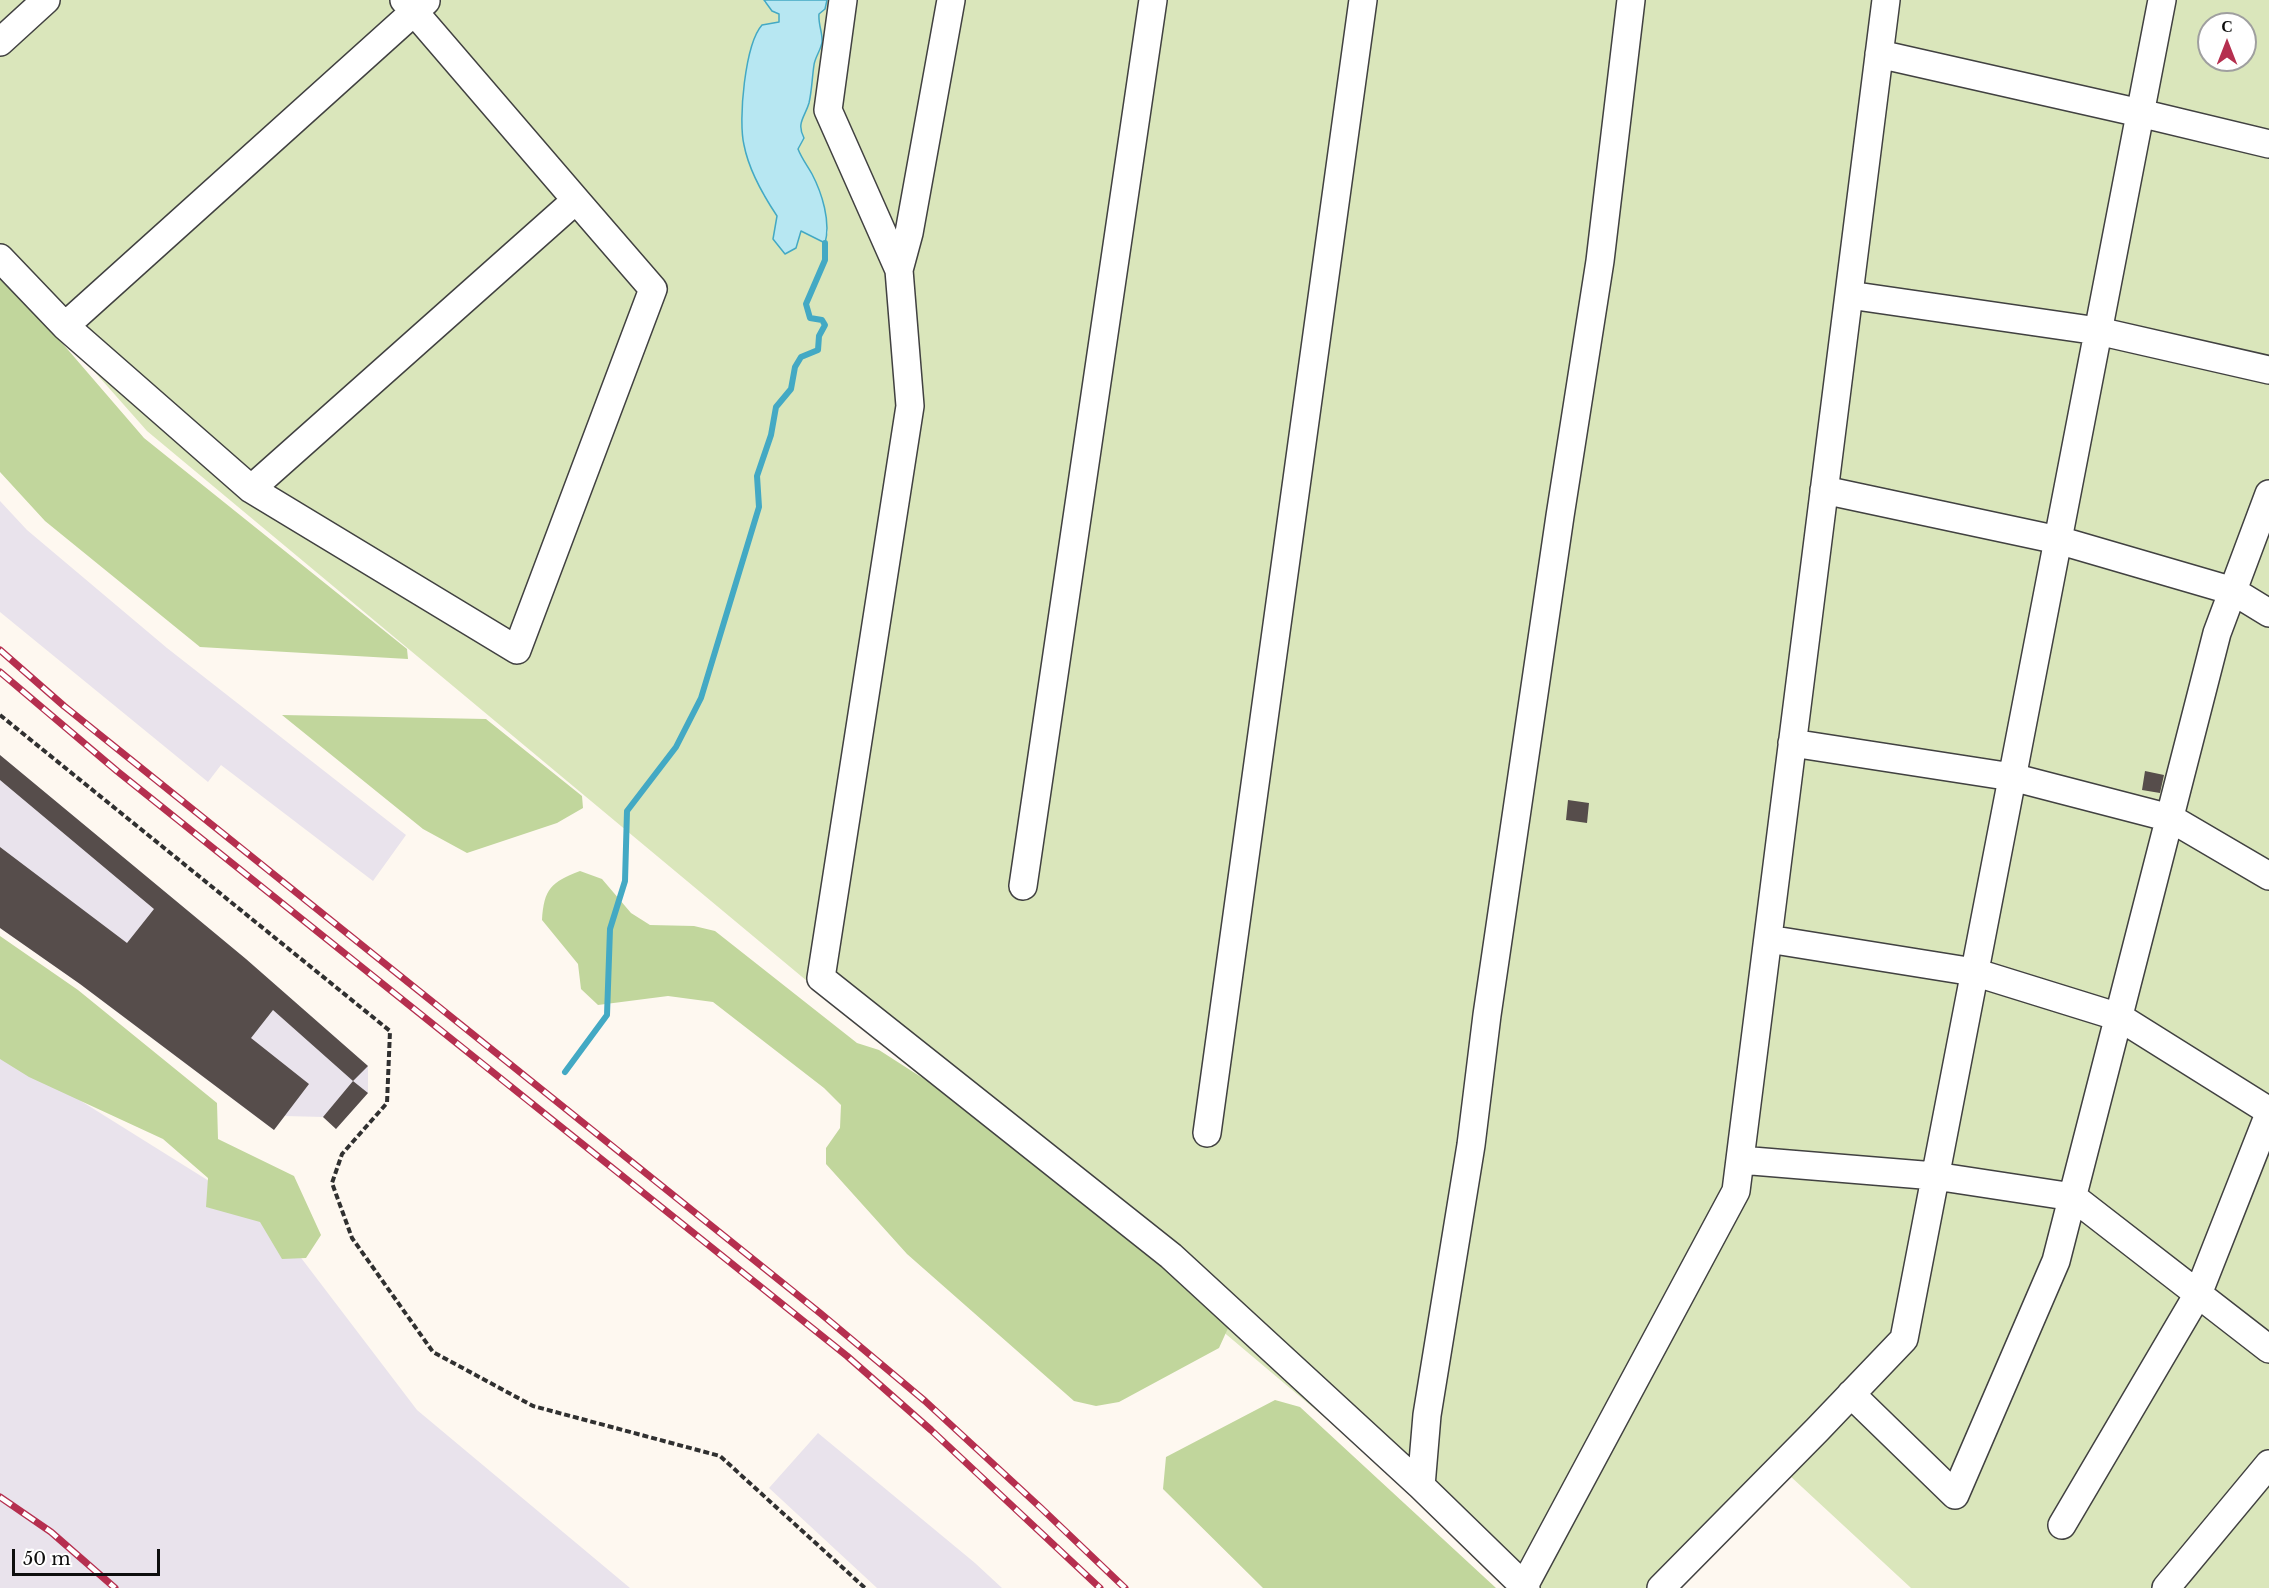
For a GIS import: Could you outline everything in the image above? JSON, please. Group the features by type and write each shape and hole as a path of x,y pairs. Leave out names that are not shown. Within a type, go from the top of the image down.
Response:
{"lane":[{"path":"0,42 46,0"},
{"path":"843,0 828,110 898,270 910,406 821,978 1171,1256 1421,1486 1525,1587 1736,1191 1886,0"},
{"path":"898,270 909,234 951,0"},
{"path":"1023,886 1153,0"},
{"path":"1207,1133 1363,0"},
{"path":"1421,1486 1427,1414 1471,1145 1487,1015 1558,528 1600,261 1631,0"},
{"path":"1661,1588 1904,1339 2162,0"},
{"path":"0,258 65,326 251,489 517,650 652,289 576,201 415,4 65,326"},
{"path":"1879,54 2269,144"},
{"path":"251,489 576,201"},
{"path":"1849,295 2098,331 2269,370"},
{"path":"1824,490 2058,540 2232,591 2269,613"},
{"path":"1851,1394 1955,1496 2056,1261 2217,633 2269,494"},
{"path":"1792,743 2012,777 2170,818 2269,876"},
{"path":"1768,939 1974,972 2119,1017 2269,1113 2198,1294 2062,1525"},
{"path":"1740,1160 1935,1176 2073,1197 2269,1349"},
{"path":"2166,1588 2269,1464"}],"path":[{"path":"0,715 390,1031 387,1103 342,1154 332,1183 352,1238 433,1352 533,1406 720,1456 865,1588"}],"shaded area":[{"path":"0,501 27,530 167,648 406,835 373,881 221,765 208,782 0,612"},
{"path":"0,755 246,959 368,1066 368,1093 336,1129 323,1117 285,1116 274,1130 80,984 0,928"},
{"path":"0,1042 33,1071 273,1221 417,1410 630,1588 0,1588"},
{"path":"818,1433 1002,1588 877,1588 769,1488"}],"green space":[{"path":"0,0 764,0 779,14 779,23 771,23 751,50 743,93 763,195 777,216 773,239 801,231 824,243 828,232 811,172 802,160 798,149 804,138 801,124 809,103 814,65 822,42 819,14 825,9 827,0 2269,0 2269,1588 1911,1588 1789,1475 1671,1588 1527,1588 825,996 147,431 0,265"},
{"path":"0,271 144,438 407,649 408,659 200,647 45,521 0,472"},
{"path":"282,715 486,719 582,796 583,808 557,823 467,853 423,829"},
{"path":"580,871 602,879 631,913 650,925 694,926 715,931 857,1043 879,1050 1005,1131 1144,1246 1229,1326 1219,1348 1119,1402 1096,1406 1074,1401 907,1254 826,1164 826,1148 840,1128 841,1105 824,1088 713,1002 668,996 598,1005 581,989 578,964 542,920 545,901 551,888 562,879"},
{"path":"0,936 78,990 217,1103 218,1139 294,1176 321,1235 306,1258 282,1259 260,1222 206,1207 208,1178 163,1139 29,1077 0,1059"},
{"path":"1275,1400 1300,1407 1496,1588 1263,1588 1163,1489 1166,1457"}],"water":[{"path":"764,0 827,0 825,9 819,14 822,42 815,62 809,103 801,124 804,138 798,149 816,182 822,199 827,235 825,243 801,231 796,248 785,254 773,239 777,216 753,173 746,155 742,133 744,83 751,48 762,25 779,22 779,14 772,11"}],"building":[{"path":"0,755 246,959 368,1066 353,1081 273,1010 251,1038 309,1084 274,1130 80,984 0,928 0,847 127,943 154,909 0,780"},
{"path":"2145,771 2164,775 2160,793 2142,790"},
{"path":"1568,800 1589,803 1587,823 1566,820"},
{"path":"353,1081 368,1093 336,1129 323,1117"}],"waterway":[{"path":"565,1072 607,1015 610,929 625,881 627,811 676,747 701,698 759,507 757,476 771,435 776,407 791,389 795,367 801,357 818,350 819,336 825,325 822,320 810,318 806,304 825,260 825,243"}],"railway":[{"path":"0,650 64,706 820,1313 925,1401 1125,1588"},
{"path":"0,672 117,771 847,1356 931,1430 1100,1588"},
{"path":"0,1497 51,1532 115,1588"}]}
